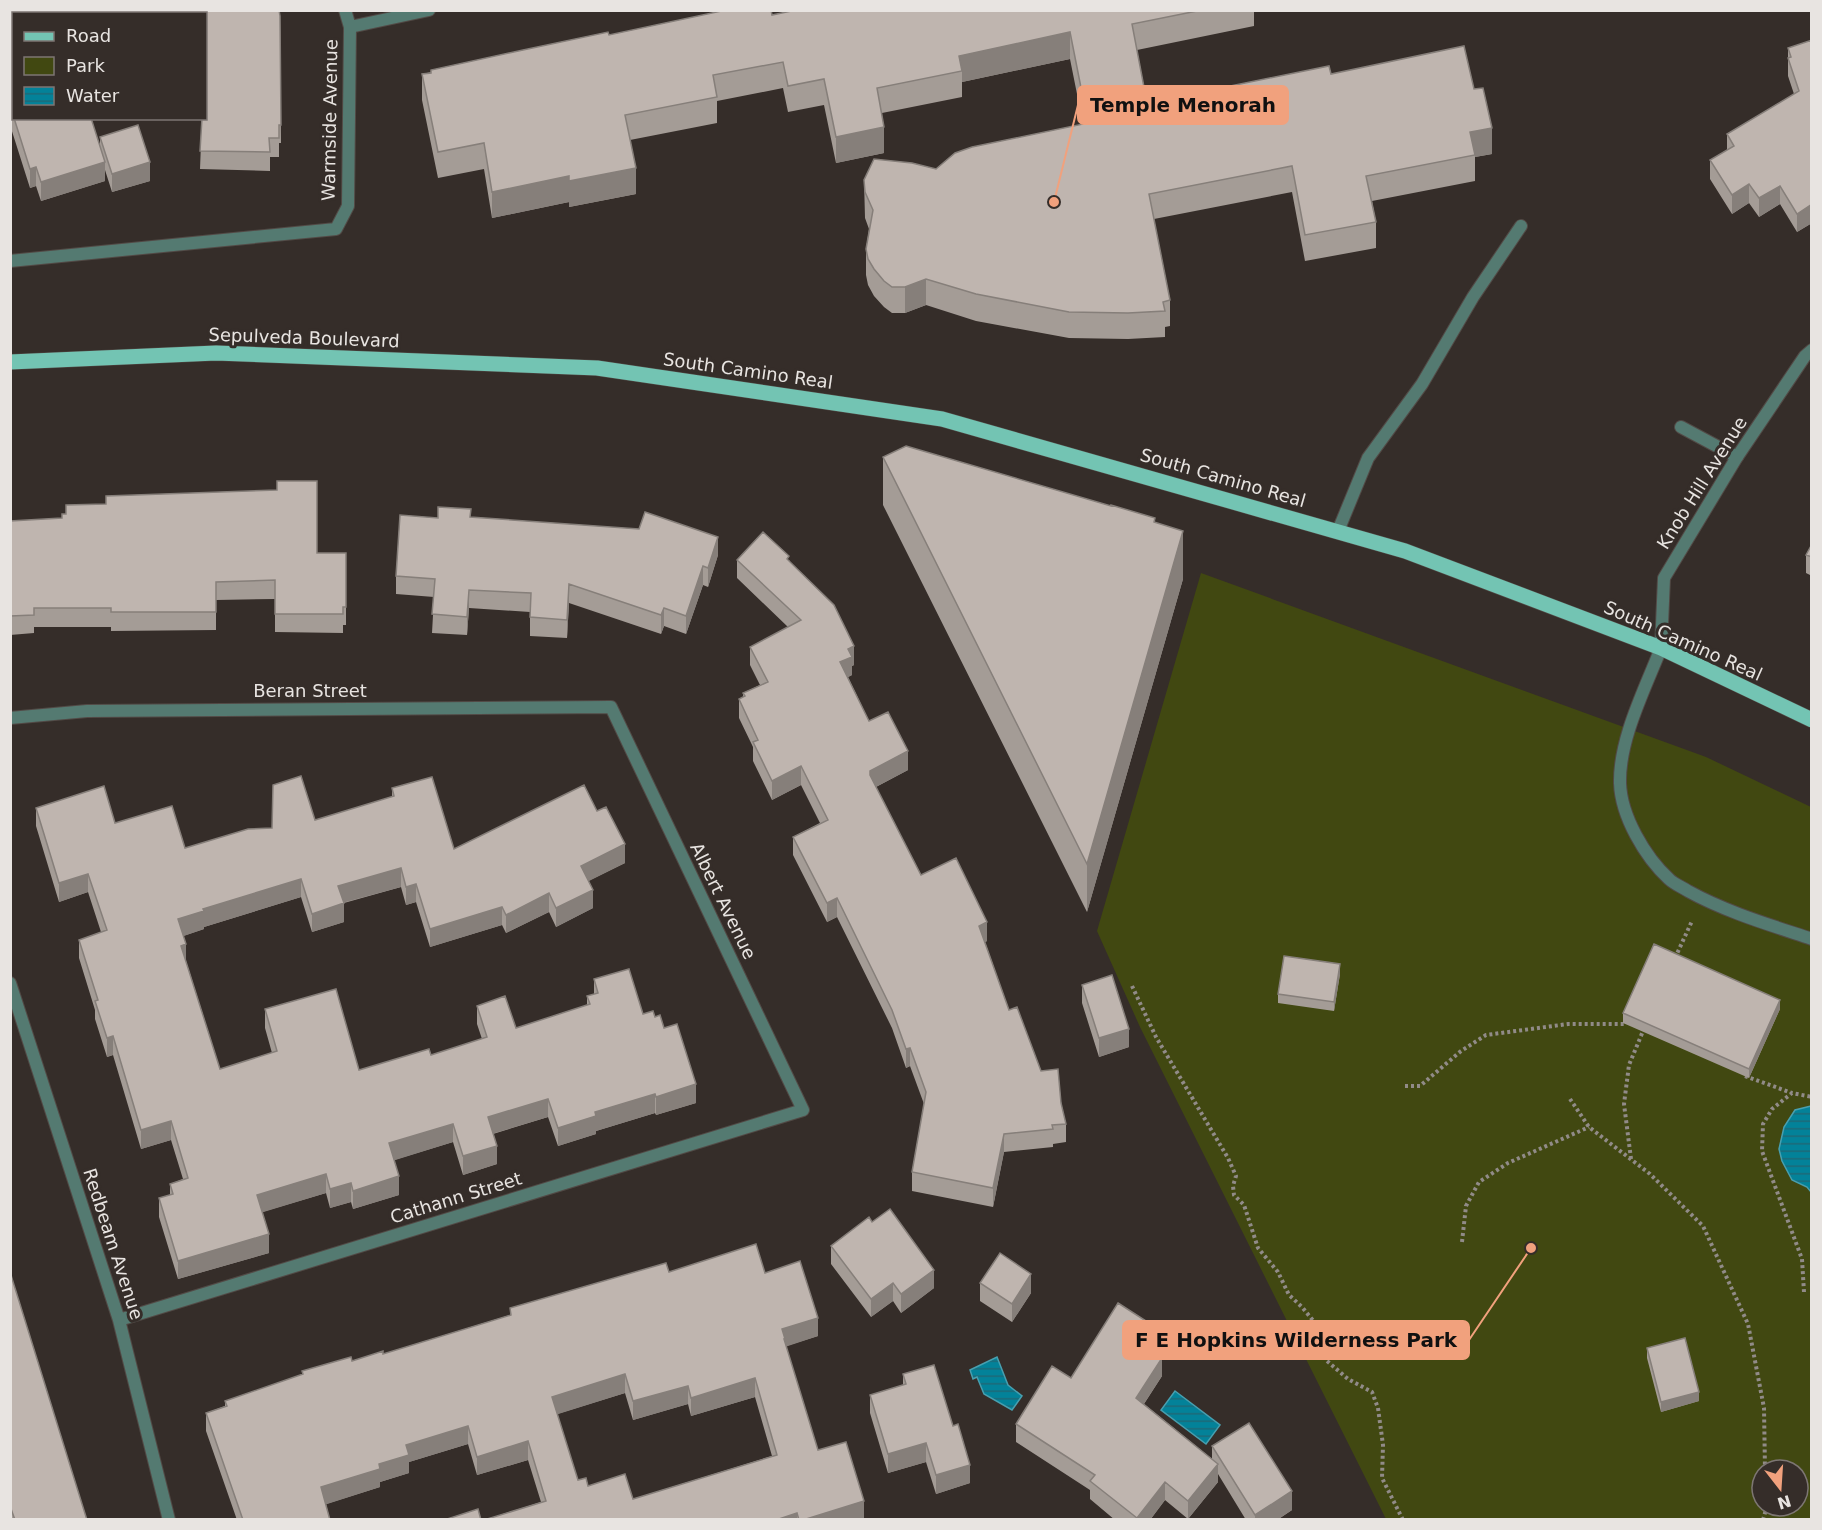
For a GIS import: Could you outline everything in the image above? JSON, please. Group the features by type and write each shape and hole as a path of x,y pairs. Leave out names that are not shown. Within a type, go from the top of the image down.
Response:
{"main road":[{"name":"Sepulveda Boulevard","path":"10,362 216,353 597,368"},
{"name":"South Camino Real","path":"597,368 942,419 1338,531 1405,551 1661,648 1812,720"}],"street":[{"name":"Warmside Avenue","path":"10,261 336,229 348,206 350,27 345,10"},
{"path":"350,27 429,10"},
{"path":"1338,531 1368,458 1422,384 1473,297 1521,226"},
{"name":"Knob Hill Avenue","path":"1812,350 1805,356 1737,457 1664,578 1661,648 1634,715 1624,751 1620,784 1637,840 1669,880 1702,899 1812,939"},
{"path":"1681,427 1737,457"},
{"name":"Beran Street","path":"10,718 87,711 611,707"},
{"name":"Albert Avenue","path":"611,707 803,1110"},
{"name":"Redbeam Avenue","path":"10,982 119,1320 169,1520"},
{"name":"Cathann Street","path":"119,1320 803,1110"}],"path":[{"path":"1674,962 1702,899"},
{"path":"1132,986 1156,1037 1228,1158 1236,1176 1233,1186 1234,1195 1244,1205 1258,1248 1278,1272 1288,1295 1302,1307 1320,1329 1320,1343 1327,1362 1348,1379 1372,1392 1378,1408 1383,1445 1382,1478 1403,1520"},
{"path":"1405,1086 1420,1086 1461,1051 1486,1035 1568,1024 1623,1023 1654,1036"},
{"path":"1631,1160 1624,1104 1629,1065 1643,1031"},
{"path":"1738,1074 1812,1098"},
{"path":"1792,1093 1772,1109 1763,1124 1762,1151 1802,1259 1804,1292"},
{"path":"1570,1099 1589,1127 1650,1174 1703,1226 1748,1324 1764,1408 1765,1458"},
{"path":"1462,1242 1466,1206 1479,1182 1508,1163 1589,1127"}],"green space":[{"path":"1201,573 1706,757 1811,807 1811,1519 1386,1519 1140,1027 1097,931"}],"water":[{"path":"1812,1106 1811,1192 1807,1187 1792,1180 1782,1161 1779,1149 1784,1127 1795,1110"},
{"path":"997,1357 1008,1385 1022,1396 1012,1410 984,1394 977,1377 973,1379 970,1370"},
{"path":"1175,1391 1220,1425 1206,1444 1161,1410"}],"building":[{"path":"10,10 86,10 86,12 12,12 12,111 10,106"},
{"path":"155,10 279,10 281,125 279,125 279,138 269,138 270,152 200,151 202,120 207,120 207,12 156,12"},
{"path":"726,10 771,10 772,15 796,10 1202,10 1132,24 1147,103 1329,66 1331,74 1464,46 1474,89 1483,88 1492,128 1470,132 1475,155 1366,176 1376,222 1305,235 1292,166 1149,194 1170,300 1163,302 1165,311 1128,313 1069,312 976,294 926,279 905,287 892,287 884,281 868,259 866,249 873,210 865,192 864,180 874,159 912,163 936,169 955,153 972,147 1088,123 1070,32 959,56 962,71 877,88 884,127 836,137 824,79 788,86 783,62 713,75 717,97 625,115 636,168 569,181 569,176 492,192 484,143 438,152 422,74 431,73 431,70 608,32 609,35"},
{"path":"1812,40 1812,204 1797,214 1780,186 1759,198 1749,184 1732,195 1710,160 1734,146 1727,134 1799,91 1788,58 1791,57 1788,48"},
{"path":"15,120 92,120 105,162 41,182 36,167 30,169"},
{"path":"138,125 150,162 112,174 100,137"},
{"path":"906,446 1155,518 1154,522 1183,531 1087,864 883,457"},
{"path":"277,481 317,481 317,553 346,553 346,607 343,607 343,614 275,614 275,580 216,582 216,612 111,612 111,608 34,608 34,615 10,616 10,521 62,518 62,514 66,514 66,505 106,504 106,496 277,490"},
{"path":"438,507 471,509 470,517 639,529 645,512 718,537 708,568 703,566 686,616 664,608 661,615 569,584 567,620 530,617 531,593 469,590 467,617 432,614 435,579 396,576 400,515 438,518"},
{"path":"763,532 789,556 787,559 834,605 854,646 848,649 852,657 840,662 869,721 888,712 908,751 870,771 870,775 921,875 956,858 987,922 979,926 1009,1010 1017,1007 1041,1071 1058,1069 1061,1103 1066,1124 1052,1125 1053,1129 1004,1134 993,1188 912,1172 926,1092 910,1048 906,1049 892,1010 837,898 827,903 793,837 828,820 801,766 772,781 753,742 758,740 739,699 745,696 743,693 768,682 750,647 801,620 737,560"},
{"path":"1812,544 1812,557 1806,555"},
{"path":"301,776 315,820 394,796 392,788 432,777 454,849 584,785 597,811 606,807 625,844 581,866 593,890 556,908 549,893 506,915 502,907 430,929 416,884 406,887 401,868 338,886 344,903 312,914 301,879 178,919 186,944 181,946 220,1069 277,1051 265,1009 336,989 359,1070 429,1049 431,1055 487,1037 477,1006 505,996 516,1028 590,1004 587,996 598,993 594,979 629,969 643,1014 653,1011 655,1017 660,1015 664,1028 677,1024 696,1084 656,1097 655,1094 595,1112 596,1116 558,1128 548,1099 488,1117 497,1146 463,1156 453,1124 389,1143 399,1176 353,1191 351,1183 330,1189 326,1174 257,1195 269,1234 178,1261 159,1198 173,1194 170,1184 188,1178 171,1121 141,1130 113,1036 107,1038 79,940 107,930 88,874 59,883 36,808 104,786 115,823 172,806 185,848 248,829 272,828 273,785"},
{"path":"1654,944 1780,1000 1749,1069 1623,1013"},
{"path":"1284,956 1340,964 1334,1002 1278,994"},
{"path":"1112,975 1129,1029 1099,1038 1082,985"},
{"path":"890,1209 934,1270 901,1294 893,1283 871,1299 831,1246 869,1217 872,1222"},
{"path":"756,1244 765,1273 800,1261 818,1318 782,1329 784,1339 818,1450 846,1442 864,1501 803,1520 799,1520 797,1513 776,1520 484,1520 546,1501 528,1441 477,1457 468,1426 406,1445 409,1455 379,1464 380,1469 321,1487 330,1520 243,1520 206,1413 227,1406 225,1401 303,1374 302,1371 351,1357 352,1361 383,1351 383,1354 511,1315 510,1308 666,1263 669,1272","holes":["625,1374 633,1401 688,1386 691,1398 755,1378 777,1455 633,1499 625,1474 588,1486 586,1478 578,1480 552,1397"]},
{"path":"1000,1253 1031,1274 1012,1304 980,1283"},
{"path":"10,1272 87,1520 15,1520 10,1506"},
{"path":"1118,1303 1146,1321 1134,1340 1162,1358 1136,1398 1218,1464 1188,1501 1165,1482 1137,1518 1090,1481 1095,1475 1016,1424 1052,1366 1071,1378"},
{"path":"1685,1338 1699,1392 1661,1402 1647,1348"},
{"path":"934,1365 953,1426 958,1424 970,1465 936,1475 926,1443 888,1454 870,1395 906,1384 903,1374"},
{"path":"1249,1423 1292,1491 1255,1515 1212,1446"},
{"path":"478,1509 481,1520 447,1519"}],"place":[{"name":"Temple Menorah","path":"1054,202"},
{"name":"F E Hopkins Wilderness Park","path":"1531,1248"}]}
